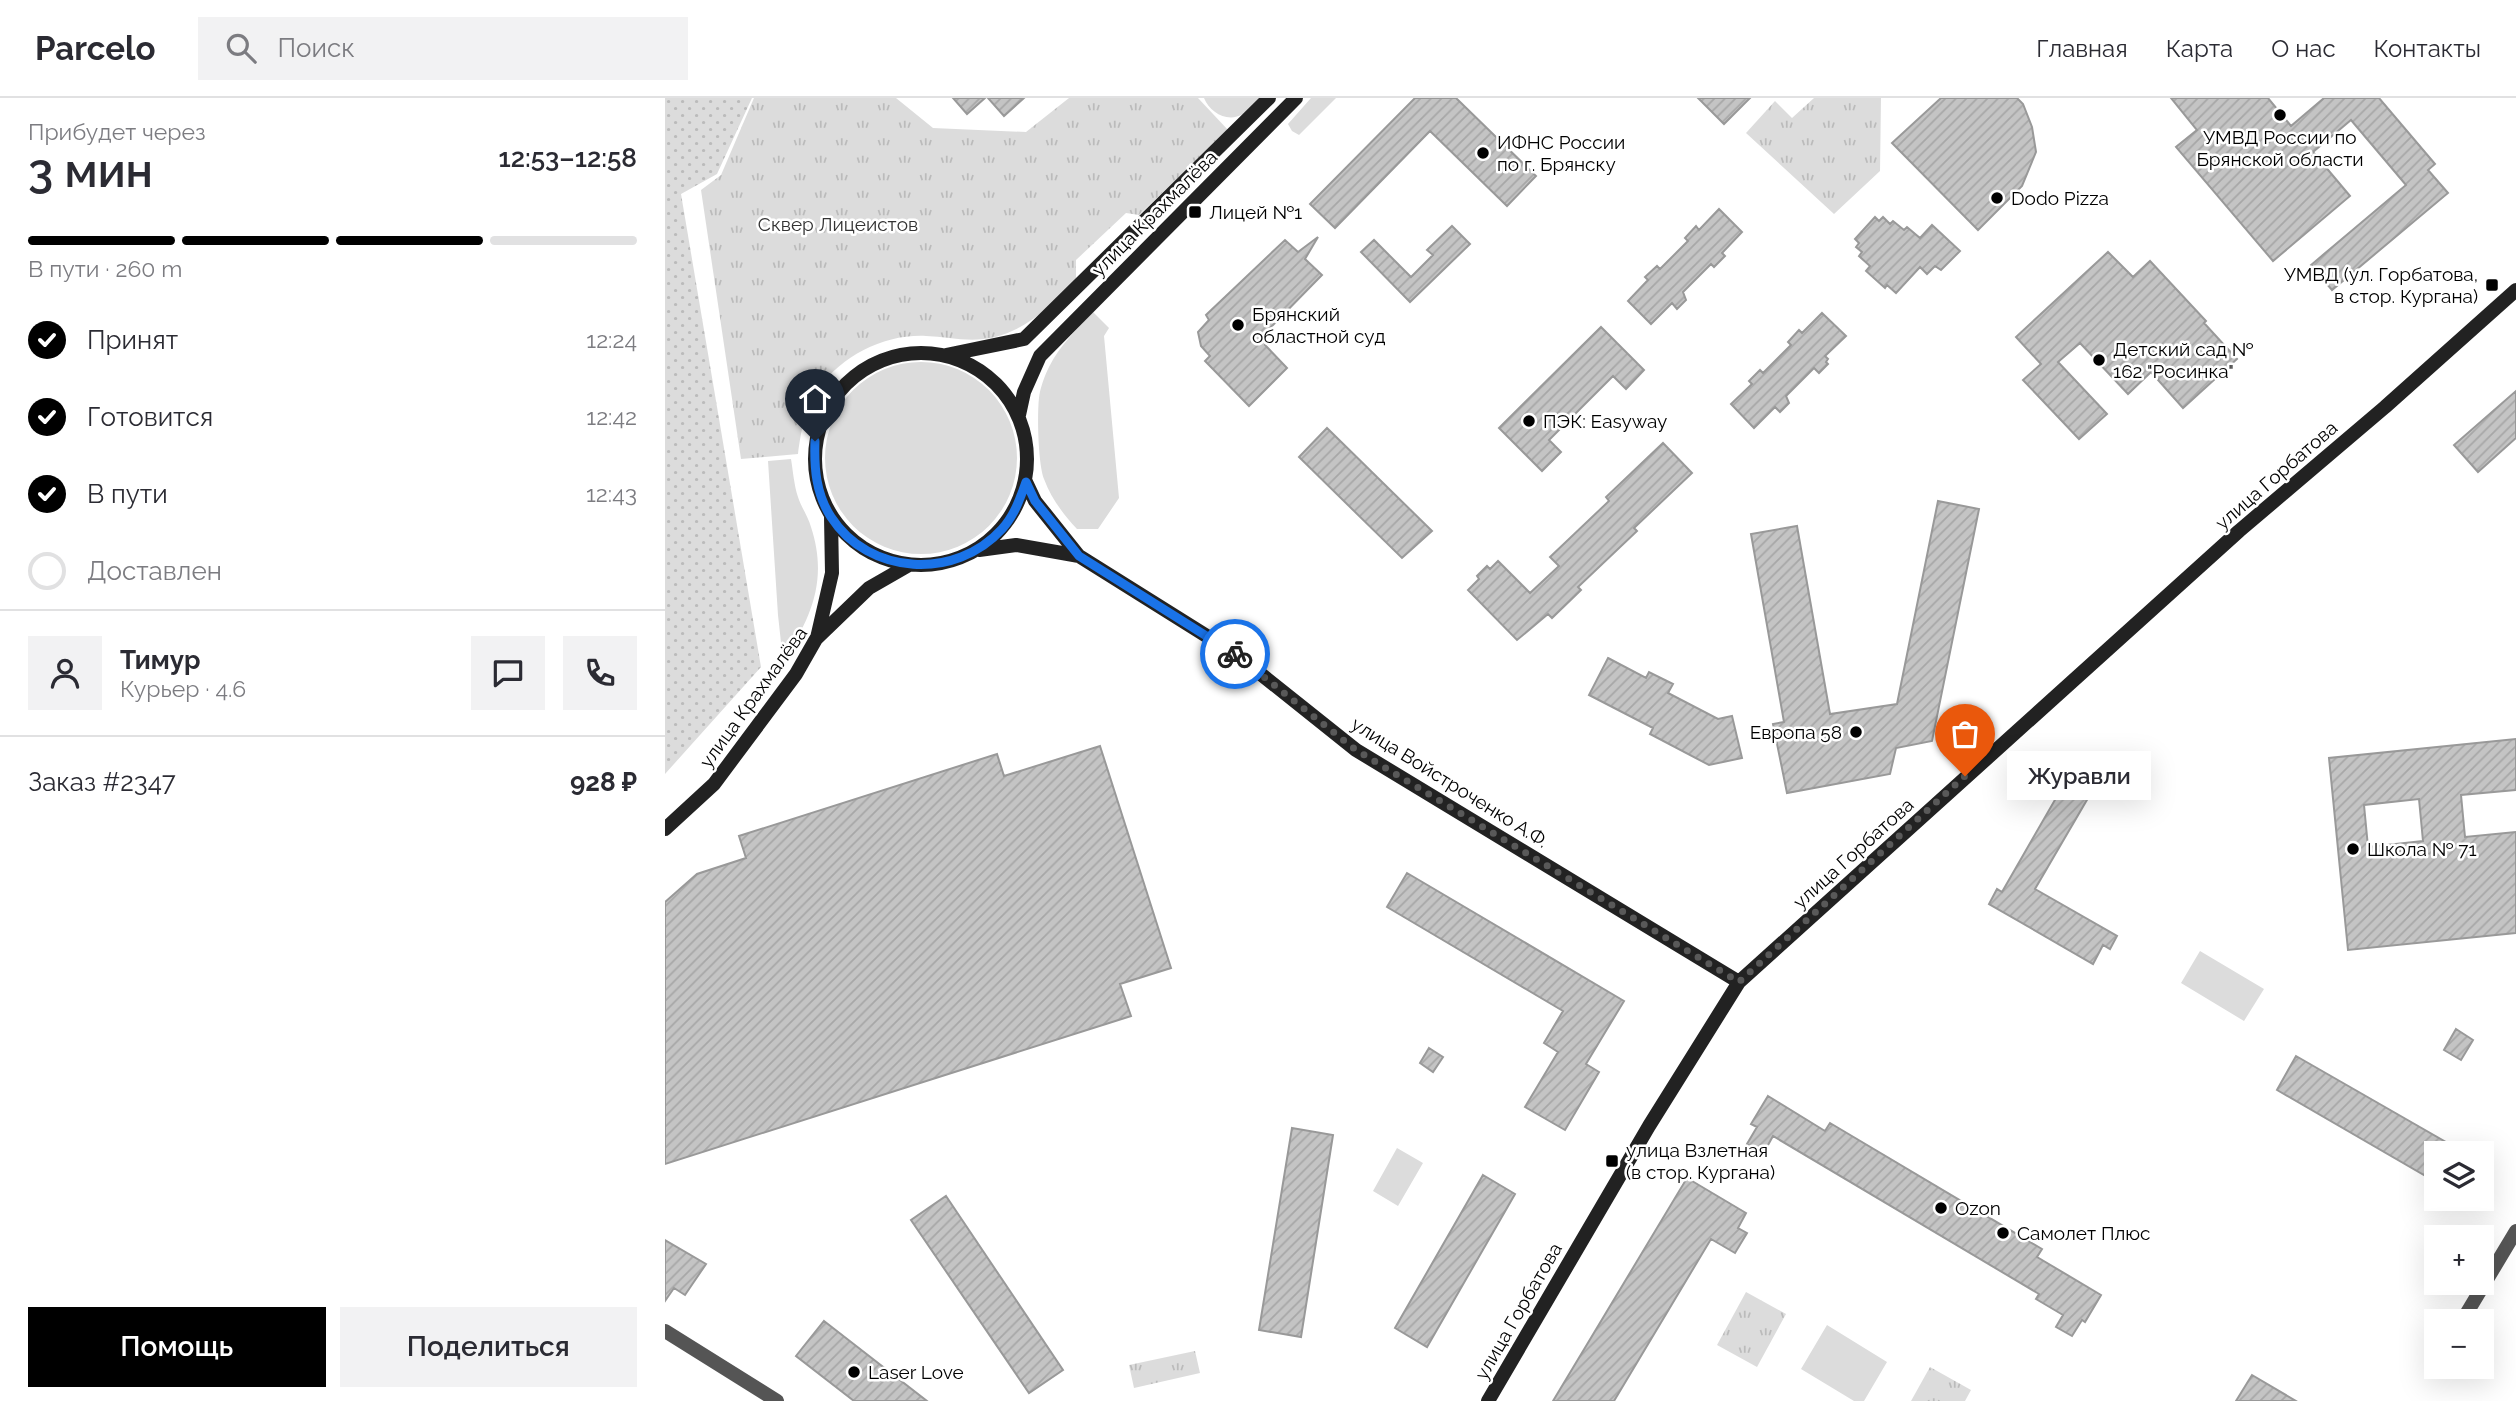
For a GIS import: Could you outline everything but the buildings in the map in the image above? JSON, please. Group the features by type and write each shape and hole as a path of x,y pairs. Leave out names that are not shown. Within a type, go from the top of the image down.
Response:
{"main road":[{"name":"улица Крахмалёва","path":"945,355 1024,339 1269,98"},
{"name":"улица Крахмалёва","path":"1019,415 1024,392 1040,356 1296,98"},
{"name":"улица Горбатова","path":"1488,1401 1655,1115 1739,982 2220,548 2385,407 2516,290"},
{"name":"улица Крахмалёва","path":"920,352 945,355 976,367 995,382 1019,415 1028,448 1026,482 1017,508 1002,529 978,550 945,564 909,565 886,560 864,550 846,535 831,517 818,490 814,465 815,441 823,417 835,396 852,377 872,364 896,355 920,352"},
{"path":"1026,482 1035,501 1079,556"},
{"path":"816,639 832,573 831,517"},
{"path":"978,550 1016,545 1079,556"},
{"name":"улица Войстроченко А.Ф.","path":"1079,556 1237,655 1356,750 1739,982"},
{"name":"улица Крахмалёва","path":"665,829 714,784 796,674 816,639 869,589 909,565"}],"street":[{"path":"2469,1309 2516,1231"},
{"path":"665,1331 777,1401"}],"green space":[{"path":"665,98 752,98 717,174 681,194 761,667 665,774"},
{"name":"Сквер Лицеистов","path":"754,98 896,98 933,128 1026,132 1069,98 1198,98 1228,130 1139,215 1126,213 1076,260 1076,279 1030,321 1008,333 986,339 911,336 866,349 840,366 814,395 804,419 798,454 741,459 701,190 721,175"},
{"path":"1204,98 1261,98 1237,117 1226,117 1215,112"},
{"path":"1311,98 1336,98 1299,135 1292,131 1288,124"},
{"path":"1814,98 1881,98 1880,171 1834,214 1746,133 1775,101 1792,118"},
{"path":"1093,312 1109,328 1104,336 1119,498 1098,529 1077,529 1058,506 1044,479 1039,451 1038,406 1043,382 1053,359"},
{"path":"921,362 958,370 989,390 1009,421 1017,458 1009,495 989,526 958,546 921,554 884,546 853,526 833,495 825,458 833,421 853,390 884,370"},
{"path":"791,459 799,501 810,523 818,564 809,613 783,661 768,461"},
{"path":"2200,951 2264,989 2244,1021 2181,983"},
{"path":"1397,1148 1423,1163 1398,1206 1373,1191"},
{"path":"1746,1292 1786,1314 1757,1367 1717,1345"},
{"path":"1827,1325 1887,1362 1864,1401 1854,1401 1801,1369"},
{"path":"1195,1351 1200,1373 1134,1388 1129,1365"},
{"path":"1930,1367 1971,1390 1965,1401 1911,1401"}],"way so far":[{"path":"1235,654 1356,750 1739,982 1965,776"}],"place":[{"name":"УМВД России по Брянской области","path":"2280,115"},
{"name":"ИФНС России по г. Брянску","path":"1483,153"},
{"name":"Dodo Pizza","path":"1997,198"},
{"name":"Лицей №1","path":"1195,212"},
{"name":"УМВД (ул. Горбатова, в стор. Кургана)","path":"2492,285"},
{"name":"Брянский областной суд","path":"1238,325"},
{"name":"Детский сад № 162 \"Росинка\"","path":"2099,360"},
{"name":"ПЭК: Easyway","path":"1529,421"},
{"name":"Европа 58","path":"1856,732"},
{"name":"Журавли","path":"1965,776"},
{"name":"Школа № 71","path":"2353,849"},
{"name":"улица Взлетная (в стор. Кургана)","path":"1612,1161"},
{"name":"Ozon","path":"1941,1208"},
{"name":"Самолет Плюс","path":"2003,1233"},
{"name":"Laser Love","path":"854,1372"}],"route":[{"path":"815,441 814,465 818,490 831,517 846,535 864,550 886,560 909,565 945,564 978,550 1002,529 1017,508 1026,482 1035,501 1079,556 1235,654"}]}
